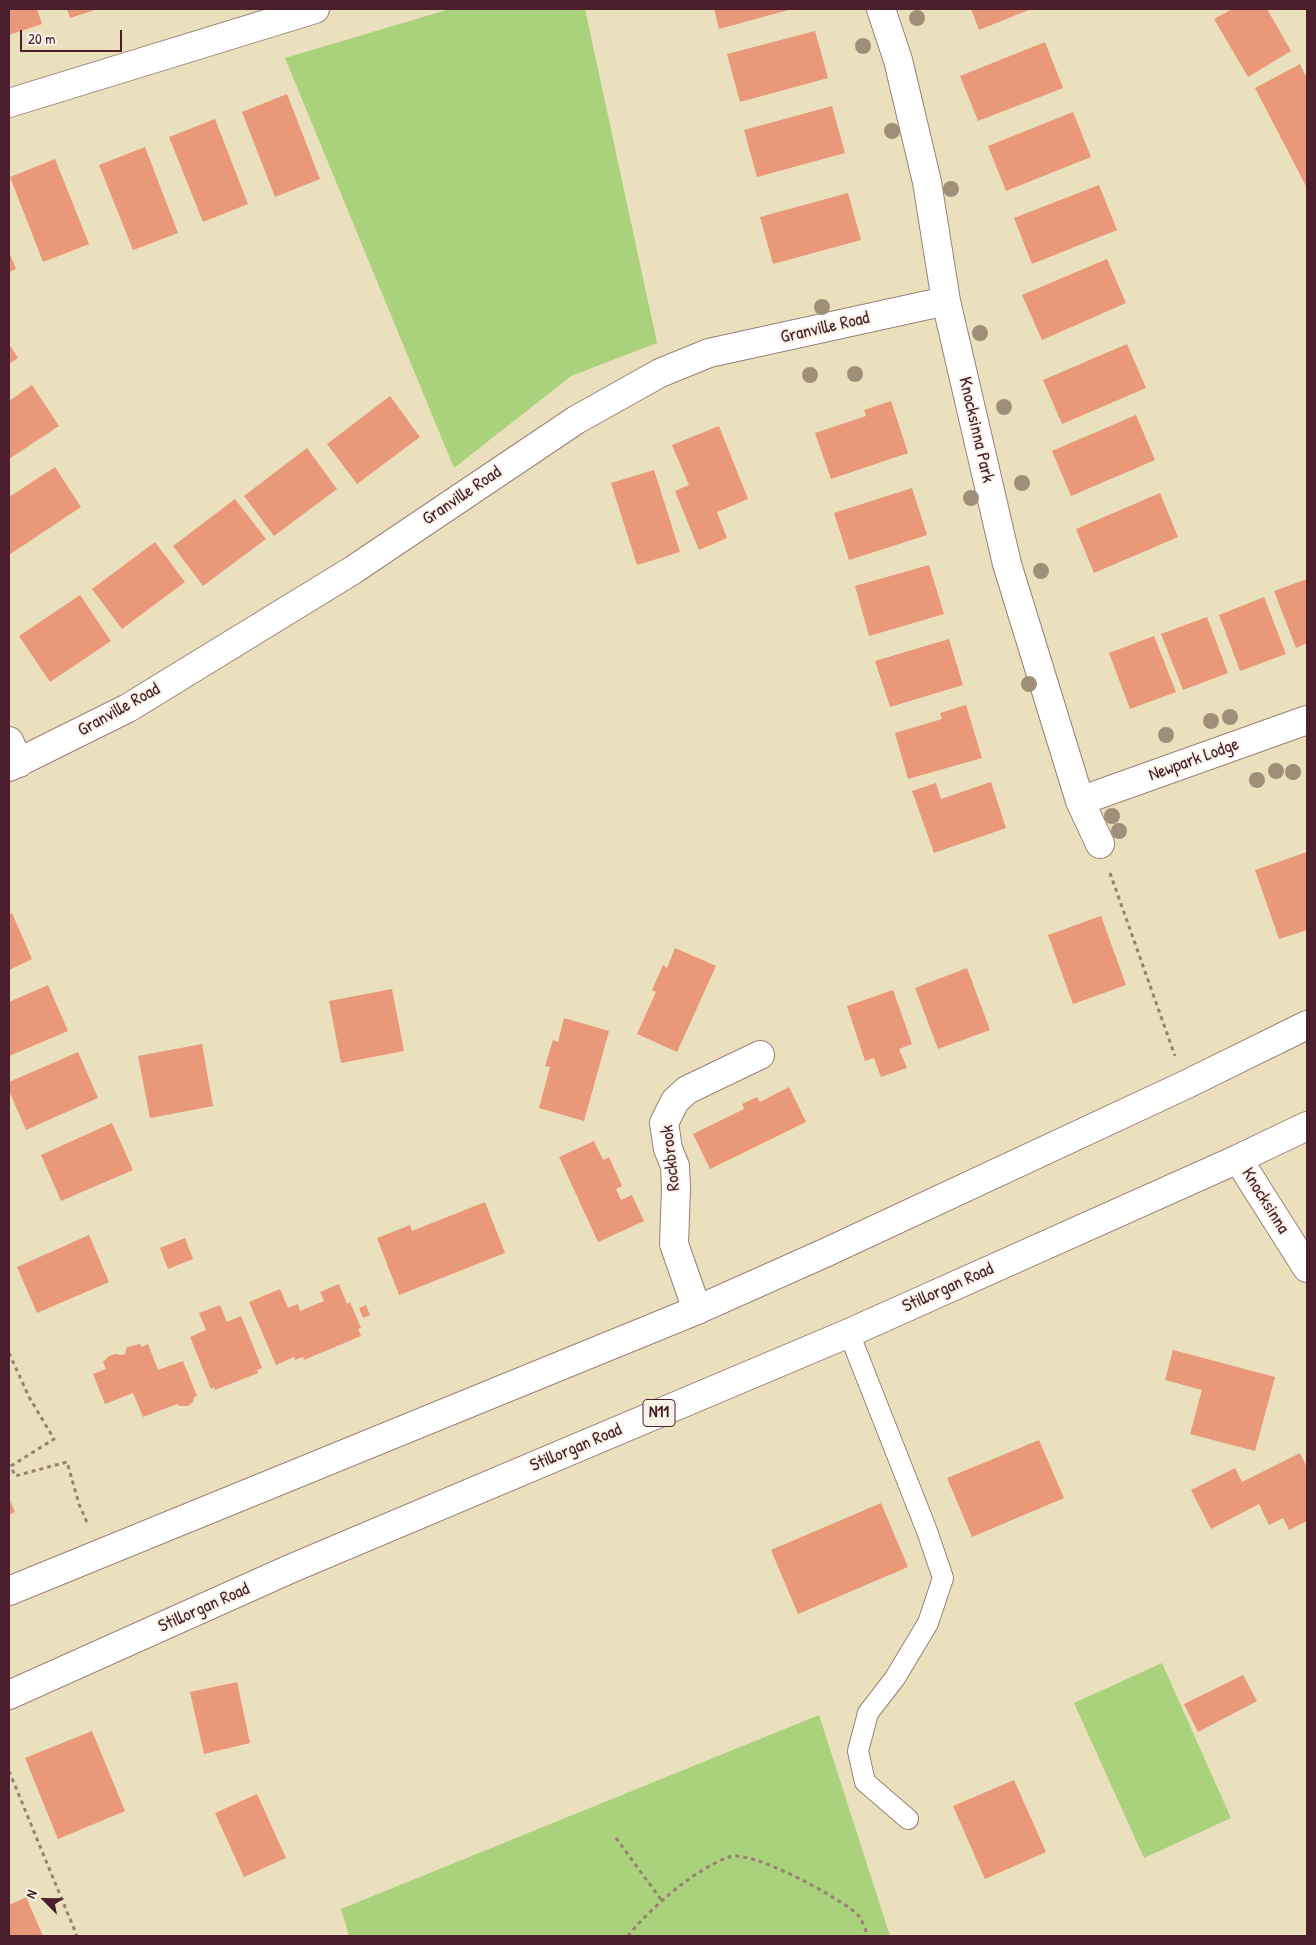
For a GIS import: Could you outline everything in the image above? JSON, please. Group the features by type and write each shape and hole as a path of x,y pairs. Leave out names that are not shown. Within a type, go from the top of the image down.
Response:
{"main road":[{"path":"9,103 315,9"},
{"name":"Knocksinna Park","path":"881,9 898,60 927,182 946,302 1007,564 1080,801 1100,844"},
{"name":"Granville Road","path":"12,757 136,703 353,570 576,420 660,373 709,353 946,302"},
{"name":"Newpark Lodge","path":"1080,801 1307,720"},
{"path":"9,1591 697,1310 836,1248 1185,1085 1307,1025"},
{"name":"Rockbrook","path":"697,1310 674,1244 675,1166 668,1149 664,1123 675,1100 687,1090 760,1055"},
{"name":"Stillorgan Road","path":"9,1695 290,1569 849,1333 1238,1159 1307,1126"},
{"name":"Knocksinna","path":"1238,1159 1307,1268"}],"lane":[{"path":"849,1333 927,1531 943,1578 928,1624 895,1678 868,1713 858,1751 865,1782 908,1819"}],"path":[{"path":"1100,844 1185,1085"},
{"path":"9,1353 29,1397 54,1439 11,1466 15,1476 67,1462 79,1504 100,1554"},
{"path":"9,1771 77,1936"},
{"path":"616,1838 662,1900"},
{"path":"628,1936 662,1900 712,1866 731,1856 754,1859 804,1881 858,1914 868,1936"}],"green space":[{"path":"450,9 585,9 657,343 571,376 454,468 285,58"},
{"path":"1162,1663 1231,1818 1144,1858 1074,1703"},
{"path":"819,1715 890,1936 349,1936 341,1909"}],"building":[{"path":"9,9 37,9 42,24 9,35"},
{"path":"67,9 98,9 70,18"},
{"path":"714,9 792,9 719,29"},
{"path":"971,9 1031,9 979,30"},
{"path":"1232,9 1267,9 1291,51 1248,77 1214,19"},
{"path":"815,31 828,78 740,102 727,54"},
{"path":"1045,42 1063,88 978,121 960,76"},
{"path":"1300,64 1307,79 1307,188 1255,88"},
{"path":"287,94 320,179 275,197 242,112"},
{"path":"832,106 845,153 757,177 744,130"},
{"path":"1073,112 1091,157 1006,191 988,146"},
{"path":"215,119 248,204 203,222 169,137"},
{"path":"145,147 178,233 133,250 99,165"},
{"path":"55,159 89,244 43,262 10,177"},
{"path":"1099,185 1117,230 1032,264 1014,218"},
{"path":"848,193 861,240 773,264 760,217"},
{"path":"9,252 16,269 9,272"},
{"path":"1107,259 1126,303 1042,340 1022,295"},
{"path":"9,344 18,358 9,364"},
{"path":"1127,344 1146,388 1062,424 1043,380"},
{"path":"32,385 59,426 9,459 9,401"},
{"path":"390,396 420,437 357,484 327,444"},
{"path":"891,401 908,453 831,479 815,433 866,416 864,410"},
{"path":"1136,415 1155,460 1071,496 1052,451"},
{"path":"719,426 748,499 717,512 727,538 699,550 675,491 689,485 672,445"},
{"path":"307,448 337,489 274,536 244,496"},
{"path":"55,467 81,507 9,555 9,497"},
{"path":"654,470 680,552 637,565 611,483"},
{"path":"912,488 927,535 849,560 834,513"},
{"path":"1160,493 1178,537 1094,573 1076,529"},
{"path":"235,499 266,539 203,586 173,546"},
{"path":"155,542 185,582 122,629 92,589"},
{"path":"929,565 944,614 869,636 855,586"},
{"path":"1307,579 1307,643 1296,648 1274,591"},
{"path":"80,595 111,641 50,682 19,636"},
{"path":"1264,597 1286,654 1240,671 1219,615"},
{"path":"1207,617 1228,673 1183,690 1161,634"},
{"path":"1154,636 1176,692 1130,709 1109,653"},
{"path":"949,639 963,685 890,707 875,661"},
{"path":"966,705 982,758 908,779 895,733 942,719 940,713"},
{"path":"991,782 1006,828 934,853 912,791 936,783 941,799"},
{"path":"1307,852 1307,930 1279,939 1255,870"},
{"path":"12,913 32,959 9,970 9,915"},
{"path":"1101,916 1126,985 1073,1004 1048,935"},
{"path":"675,948 716,966 677,1052 637,1034 656,992 652,990 663,965 667,968"},
{"path":"967,968 990,1030 938,1049 915,988"},
{"path":"48,985 68,1031 9,1056 9,1002"},
{"path":"392,989 404,1051 341,1063 329,1001"},
{"path":"893,990 912,1044 899,1049 907,1068 881,1077 874,1058 865,1061 847,1006"},
{"path":"564,1018 609,1031 584,1121 539,1108 550,1067 545,1066 553,1040 558,1042"},
{"path":"202,1044 213,1106 150,1118 138,1056"},
{"path":"78,1052 98,1098 26,1130 9,1091 9,1082"},
{"path":"789,1087 806,1122 710,1169 693,1134 744,1109 742,1104 757,1097 760,1102"},
{"path":"112,1123 133,1170 61,1201 41,1155"},
{"path":"594,1141 603,1160 609,1157 622,1186 616,1189 621,1200 632,1195 644,1221 598,1242 559,1157"},
{"path":"485,1202 505,1253 399,1295 377,1238 410,1225 412,1231"},
{"path":"89,1235 109,1282 37,1313 17,1267"},
{"path":"185,1238 193,1259 168,1269 160,1248"},
{"path":"339,1284 347,1304 350,1302 361,1328 358,1329 361,1336 304,1360 303,1357 295,1360 294,1357 276,1365 249,1302 280,1289 288,1308 298,1304 300,1311 324,1301 320,1292"},
{"path":"220,1305 227,1322 241,1316 262,1368 257,1370 258,1373 215,1390 214,1387 211,1389 190,1337 206,1330 199,1313"},
{"path":"366,1305 370,1315 363,1318 359,1308"},
{"path":"140,1344 142,1347 148,1344 158,1370 183,1361 197,1396 194,1397 193,1402 188,1406 177,1404 143,1417 133,1393 105,1404 93,1374 106,1369 103,1362 109,1356 125,1354 127,1347"},
{"path":"1173,1350 1275,1377 1255,1451 1190,1434 1202,1390 1165,1380"},
{"path":"1039,1440 1064,1498 972,1537 947,1478"},
{"path":"1300,1453 1307,1468 1307,1521 1289,1530 1283,1518 1269,1525 1259,1504 1211,1529 1191,1490 1235,1468 1242,1482"},
{"path":"9,1498 15,1512 9,1515"},
{"path":"881,1503 908,1567 798,1614 771,1550"},
{"path":"1243,1675 1257,1701 1198,1732 1184,1704"},
{"path":"237,1682 250,1743 204,1754 190,1692"},
{"path":"92,1731 125,1811 58,1839 25,1758"},
{"path":"1014,1780 1046,1852 985,1879 953,1806"},
{"path":"257,1794 286,1858 244,1877 215,1813"},
{"path":"26,1897 43,1936 9,1936 9,1905"}]}
